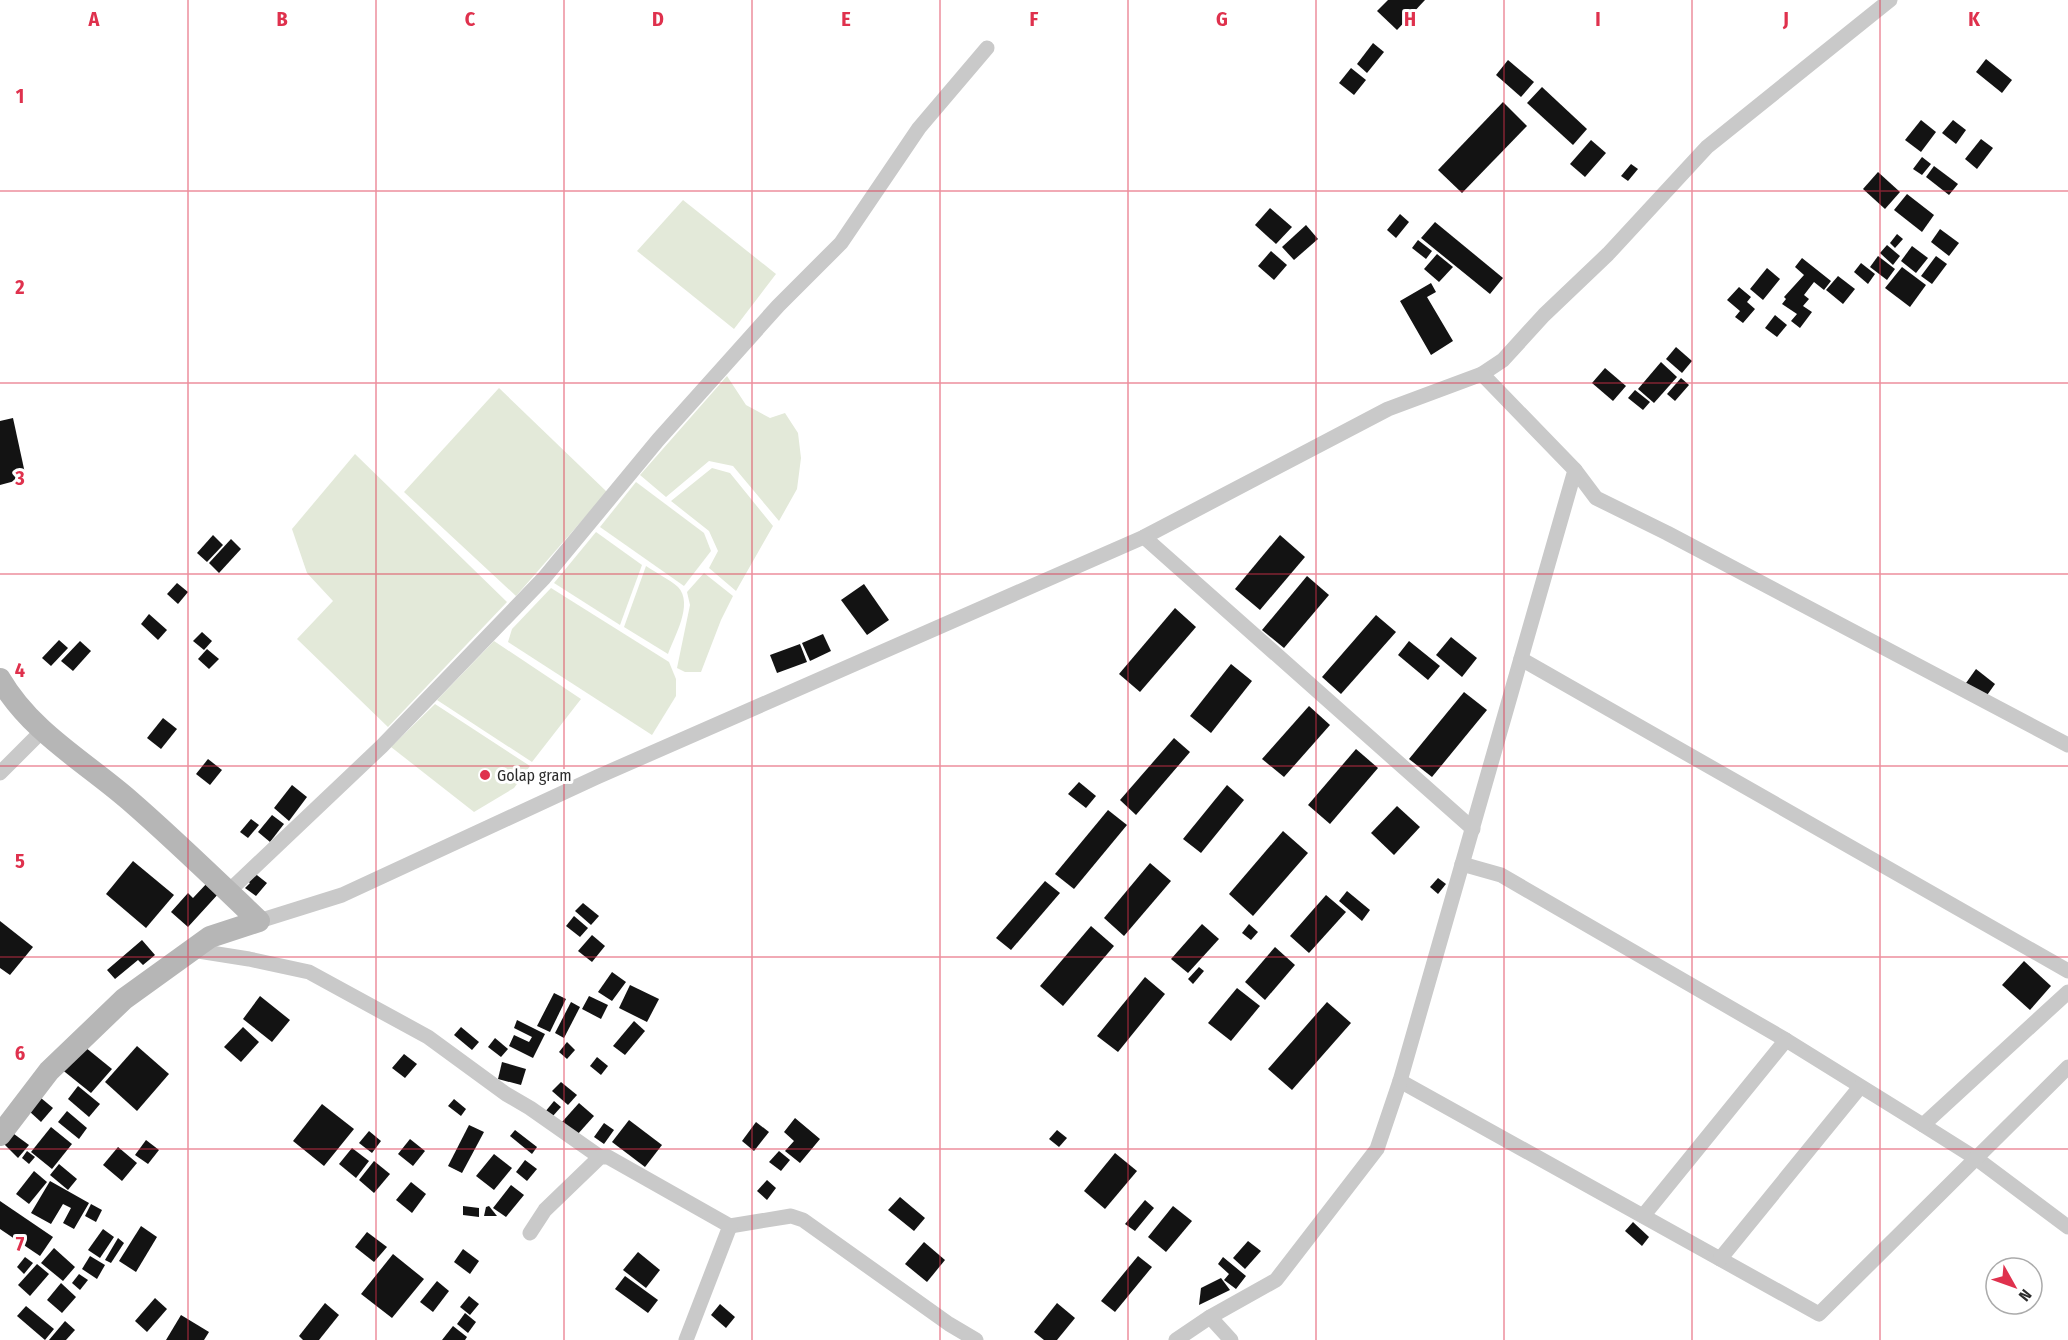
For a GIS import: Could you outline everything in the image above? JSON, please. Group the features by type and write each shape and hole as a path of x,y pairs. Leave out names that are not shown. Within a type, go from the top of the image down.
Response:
{"street":[{"path":"0,1136 49,1071 124,999 210,938 342,895 597,777 1144,537 1388,410 1482,374 1503,360 1544,315 1608,254 1707,147 1890,0"},
{"path":"228,892 382,746 544,578 658,440 778,306 841,243 919,128 987,48"},
{"path":"1482,374 1575,470 1596,498 1667,533 2068,745"},
{"path":"1176,1340 1210,1317 1276,1280 1377,1149 1400,1082 1575,470"},
{"path":"1144,537 1473,829"},
{"path":"1521,659 2068,971"},
{"path":"0,679 12,699 42,730 128,799 259,921"},
{"path":"0,773 42,730"},
{"path":"1462,864 1501,874 1786,1040 1977,1159 2068,1227"},
{"path":"192,950 309,972 428,1037 506,1094 600,1157 608,1157 730,1226 791,1216 804,1220 949,1324 976,1340"},
{"path":"1923,1125 2068,992"},
{"path":"1643,1216 1786,1040"},
{"path":"1400,1082 1819,1314 2068,1067"},
{"path":"1720,1259 1860,1087"},
{"path":"530,1233 545,1210 600,1157"},
{"path":"686,1340 730,1226"},
{"path":"1210,1317 1231,1340"}],"green space":[{"path":"683,200 776,274 734,329 637,251"},
{"path":"727,376 746,405 770,418 785,413 798,433 801,458 797,489 779,521 733,466 709,461 666,497 640,475"},
{"path":"499,388 607,492 516,596 404,492"},
{"path":"355,454 507,602 388,727 297,639 333,601 307,573 292,529"},
{"path":"712,468 730,473 773,526 736,591 709,568 718,551 709,531 671,501"},
{"path":"636,482 704,533 711,551 684,586 600,527"},
{"path":"596,532 642,565 620,625 554,583"},
{"path":"646,566 678,587 684,602 681,620 668,654 624,627"},
{"path":"704,573 733,596 701,672 685,672 677,668 690,605 687,592"},
{"path":"551,588 669,662 676,679 676,696 652,735 508,642 512,629"},
{"path":"494,641 581,699 532,762 437,700"},
{"path":"435,704 530,766 514,788 474,812 391,747"}],"building":[{"path":"1388,0 1425,0 1397,30 1377,11"},
{"path":"1373,43 1384,52 1367,73 1357,64"},
{"path":"1986,59 2012,80 2002,93 1976,72"},
{"path":"1508,60 1534,82 1521,97 1496,75"},
{"path":"1351,68 1366,80 1354,95 1339,83"},
{"path":"1542,87 1587,129 1573,145 1527,103"},
{"path":"1503,102 1527,126 1462,193 1438,170"},
{"path":"1921,120 1936,132 1921,152 1905,140"},
{"path":"1953,120 1966,130 1956,144 1942,133"},
{"path":"1981,139 1993,148 1977,169 1965,159"},
{"path":"1591,140 1606,153 1585,177 1570,164"},
{"path":"1922,157 1931,164 1922,175 1913,169"},
{"path":"1631,164 1638,169 1628,181 1621,176"},
{"path":"1934,166 1958,184 1949,195 1926,177"},
{"path":"1878,172 1900,192 1885,209 1863,189"},
{"path":"1907,194 1934,215 1922,232 1894,210"},
{"path":"1270,208 1292,227 1276,244 1255,225"},
{"path":"1400,214 1409,222 1396,238 1387,230"},
{"path":"1435,222 1503,278 1490,294 1421,238"},
{"path":"1306,225 1318,239 1294,260 1282,247"},
{"path":"1940,229 1959,243 1949,256 1931,242"},
{"path":"1897,234 1903,239 1895,248 1890,243"},
{"path":"1418,240 1432,251 1426,259 1412,248"},
{"path":"1887,245 1900,256 1893,265 1880,253"},
{"path":"1912,246 1928,258 1916,273 1901,261"},
{"path":"1271,251 1287,265 1274,280 1258,266"},
{"path":"1437,254 1453,267 1439,282 1424,269"},
{"path":"1878,256 1895,269 1887,280 1870,267"},
{"path":"1936,256 1947,264 1932,284 1921,276"},
{"path":"1802,258 1831,281 1824,290 1814,282 1804,295 1809,299 1803,306 1812,312 1800,328 1791,321 1797,314 1782,304 1786,299 1784,297 1804,275 1795,267"},
{"path":"1861,263 1875,274 1868,284 1854,272"},
{"path":"1902,267 1926,285 1910,307 1885,288"},
{"path":"1767,268 1780,279 1763,300 1750,289"},
{"path":"1838,276 1855,289 1843,304 1826,290"},
{"path":"1431,283 1436,292 1427,297 1453,341 1431,355 1400,301"},
{"path":"1739,287 1751,297 1747,302 1755,309 1743,323 1735,317 1740,311 1727,300"},
{"path":"1775,315 1787,325 1777,337 1765,328"},
{"path":"1676,347 1692,361 1682,373 1666,359"},
{"path":"1661,362 1677,377 1654,403 1638,389"},
{"path":"1605,368 1626,386 1613,401 1592,383"},
{"path":"1681,378 1689,385 1675,401 1667,394"},
{"path":"1635,390 1650,402 1643,410 1628,398"},
{"path":"13,418 26,478 0,485 0,421"},
{"path":"213,535 223,545 207,562 197,553"},
{"path":"1280,535 1305,557 1260,610 1235,589"},
{"path":"231,539 241,549 219,573 209,563"},
{"path":"1307,576 1329,595 1284,648 1262,630"},
{"path":"177,583 188,592 178,604 167,594"},
{"path":"864,584 889,620 867,635 841,600"},
{"path":"1175,608 1196,627 1140,692 1119,674"},
{"path":"149,614 167,630 158,640 141,624"},
{"path":"1376,615 1396,632 1341,694 1322,677"},
{"path":"202,632 212,641 204,650 193,641"},
{"path":"823,634 831,651 810,661 802,643"},
{"path":"1451,637 1477,658 1462,677 1436,655"},
{"path":"59,640 68,648 51,666 42,658"},
{"path":"80,641 91,651 73,671 61,661"},
{"path":"1409,641 1440,666 1428,680 1398,655"},
{"path":"800,644 807,662 777,673 770,655"},
{"path":"207,649 219,659 209,669 198,659"},
{"path":"1231,664 1252,681 1211,733 1190,716"},
{"path":"1976,669 1995,684 1985,698 1966,683"},
{"path":"1464,692 1487,710 1432,777 1409,759"},
{"path":"1309,706 1330,725 1284,777 1262,759"},
{"path":"163,718 177,729 161,749 147,738"},
{"path":"1174,738 1190,752 1136,815 1120,800"},
{"path":"1356,749 1378,768 1330,824 1308,805"},
{"path":"208,759 222,770 210,785 196,774"},
{"path":"1079,782 1096,796 1086,808 1068,794"},
{"path":"292,785 307,797 289,821 274,808"},
{"path":"1227,785 1244,800 1201,853 1183,839"},
{"path":"1397,806 1420,827 1394,855 1371,833"},
{"path":"1108,810 1127,825 1074,889 1055,874"},
{"path":"272,815 284,824 270,842 258,832"},
{"path":"251,819 259,825 248,838 240,832"},
{"path":"1283,831 1308,853 1253,916 1229,894"},
{"path":"133,861 174,895 146,928 106,894"},
{"path":"1150,863 1171,881 1124,936 1104,918"},
{"path":"253,872 267,883 256,896 245,888 250,883 246,880"},
{"path":"1438,878 1446,884 1438,894 1430,887"},
{"path":"209,881 220,892 188,927 171,912 188,893 193,898"},
{"path":"1045,881 1060,893 1011,950 996,938"},
{"path":"1347,891 1370,910 1362,921 1339,901"},
{"path":"1326,895 1346,912 1309,953 1290,936"},
{"path":"583,903 599,916 591,925 575,911"},
{"path":"574,916 588,928 580,937 566,926"},
{"path":"0,921 33,947 10,975 0,968"},
{"path":"1202,924 1219,939 1188,973 1171,959"},
{"path":"1249,924 1258,932 1251,940 1242,933"},
{"path":"1091,926 1114,946 1063,1006 1040,986"},
{"path":"592,935 605,946 592,962 578,951"},
{"path":"142,940 155,955 143,965 138,960 115,979 107,970"},
{"path":"1275,947 1295,965 1265,1000 1245,982"},
{"path":"2024,961 2051,986 2030,1010 2002,985"},
{"path":"1199,967 1204,971 1193,984 1188,979"},
{"path":"612,972 626,982 612,1001 598,992"},
{"path":"1145,977 1165,994 1118,1052 1097,1036"},
{"path":"630,985 659,999 647,1022 619,1008"},
{"path":"1237,988 1260,1006 1231,1041 1208,1023"},
{"path":"554,993 566,999 550,1032 537,1026"},
{"path":"260,996 290,1020 272,1042 243,1019"},
{"path":"589,996 608,1005 601,1019 582,1009"},
{"path":"571,1002 580,1007 564,1038 555,1033"},
{"path":"1327,1002 1351,1023 1292,1090 1268,1069"},
{"path":"517,1020 545,1034 533,1058 509,1046 514,1035 529,1042 532,1037 514,1028"},
{"path":"634,1021 645,1031 625,1055 613,1046"},
{"path":"243,1027 259,1042 241,1062 224,1047"},
{"path":"461,1027 479,1042 472,1050 454,1035"},
{"path":"495,1038 508,1049 501,1057 488,1047"},
{"path":"567,1042 575,1050 567,1059 559,1052"},
{"path":"80,1043 112,1069 91,1093 60,1068"},
{"path":"137,1046 169,1074 137,1111 105,1082"},
{"path":"404,1054 417,1064 405,1078 392,1068"},
{"path":"597,1057 608,1066 601,1075 590,1066"},
{"path":"502,1062 526,1069 521,1085 498,1079"},
{"path":"561,1082 577,1095 568,1105 552,1091"},
{"path":"78,1086 100,1104 89,1117 68,1099"},
{"path":"41,1098 53,1108 41,1122 29,1111"},
{"path":"454,1099 466,1109 461,1116 448,1106"},
{"path":"554,1101 561,1107 552,1117 545,1112"},
{"path":"579,1103 594,1116 577,1135 562,1122"},
{"path":"322,1104 354,1129 324,1166 293,1141"},
{"path":"67,1111 87,1128 79,1139 58,1122"},
{"path":"795,1118 820,1139 800,1163 785,1151 794,1141 784,1132"},
{"path":"629,1120 662,1145 645,1167 612,1142"},
{"path":"756,1122 769,1132 754,1151 742,1141"},
{"path":"604,1123 614,1130 604,1144 594,1137"},
{"path":"469,1125 484,1132 462,1173 448,1166"},
{"path":"51,1127 72,1144 52,1169 31,1152"},
{"path":"515,1130 537,1147 532,1154 510,1136"},
{"path":"1057,1130 1067,1138 1059,1147 1049,1139"},
{"path":"369,1131 381,1141 372,1153 359,1143"},
{"path":"14,1134 29,1145 18,1158 4,1144"},
{"path":"410,1139 425,1151 413,1166 398,1154"},
{"path":"146,1140 159,1150 148,1164 135,1155"},
{"path":"118,1147 137,1163 122,1181 103,1165"},
{"path":"352,1148 369,1161 356,1178 339,1164"},
{"path":"27,1151 35,1157 29,1164 22,1158"},
{"path":"779,1151 790,1160 781,1171 769,1162"},
{"path":"1115,1153 1137,1171 1105,1209 1084,1191"},
{"path":"494,1154 512,1168 494,1190 476,1176"},
{"path":"525,1160 537,1169 527,1181 516,1172"},
{"path":"374,1161 390,1174 374,1193 359,1180"},
{"path":"59,1164 77,1179 68,1190 50,1175"},
{"path":"34,1171 47,1182 29,1204 16,1194"},
{"path":"767,1180 776,1188 767,1200 757,1191"},
{"path":"50,1181 89,1203 74,1229 63,1223 71,1208 63,1204 51,1224 31,1213"},
{"path":"411,1182 426,1194 412,1213 396,1200"},
{"path":"511,1185 524,1195 506,1217 493,1208"},
{"path":"900,1197 925,1218 914,1231 888,1210"},
{"path":"1145,1200 1154,1208 1135,1231 1125,1224"},
{"path":"0,1201 53,1237 40,1256 0,1229"},
{"path":"91,1204 102,1210 96,1222 85,1216"},
{"path":"463,1206 479,1208 479,1217 463,1215"},
{"path":"489,1206 497,1216 484,1216 486,1207"},
{"path":"1173,1206 1192,1221 1166,1252 1148,1237"},
{"path":"1633,1222 1649,1237 1642,1246 1625,1231"},
{"path":"141,1226 157,1237 136,1272 119,1261"},
{"path":"103,1229 114,1237 100,1258 88,1250"},
{"path":"367,1232 387,1247 374,1262 355,1247"},
{"path":"118,1238 124,1243 111,1263 105,1260"},
{"path":"1248,1241 1261,1251 1245,1269 1233,1258"},
{"path":"924,1242 945,1260 927,1282 905,1264"},
{"path":"54,1248 75,1267 63,1281 41,1263"},
{"path":"463,1249 479,1261 470,1274 454,1262"},
{"path":"638,1252 660,1270 646,1288 623,1270"},
{"path":"393,1254 424,1279 392,1318 361,1294"},
{"path":"90,1256 105,1265 97,1279 82,1269"},
{"path":"1138,1256 1152,1267 1115,1312 1101,1301"},
{"path":"25,1257 33,1263 24,1274 17,1267"},
{"path":"1223,1257 1246,1276 1236,1289 1224,1280 1229,1274 1218,1264"},
{"path":"37,1264 49,1274 30,1296 18,1285"},
{"path":"79,1274 88,1280 80,1290 72,1283"},
{"path":"625,1276 658,1300 648,1313 615,1289"},
{"path":"1221,1278 1230,1290 1199,1305 1201,1288"},
{"path":"437,1281 449,1291 433,1312 420,1302"},
{"path":"61,1283 76,1297 62,1313 47,1300"},
{"path":"469,1296 479,1304 470,1315 460,1307"},
{"path":"155,1298 167,1309 147,1332 135,1321"},
{"path":"325,1303 339,1315 319,1340 303,1340 299,1336"},
{"path":"1057,1303 1075,1318 1057,1340 1044,1340 1034,1332"},
{"path":"720,1304 735,1317 726,1328 711,1315"},
{"path":"26,1306 54,1329 45,1340 17,1316"},
{"path":"465,1313 476,1322 468,1333 457,1324"},
{"path":"181,1315 209,1332 204,1340 166,1340"},
{"path":"65,1321 75,1330 66,1340 49,1340"},
{"path":"453,1326 467,1337 465,1340 442,1340"}],"place":[{"name":"Golap gram","path":"485,775"}]}
